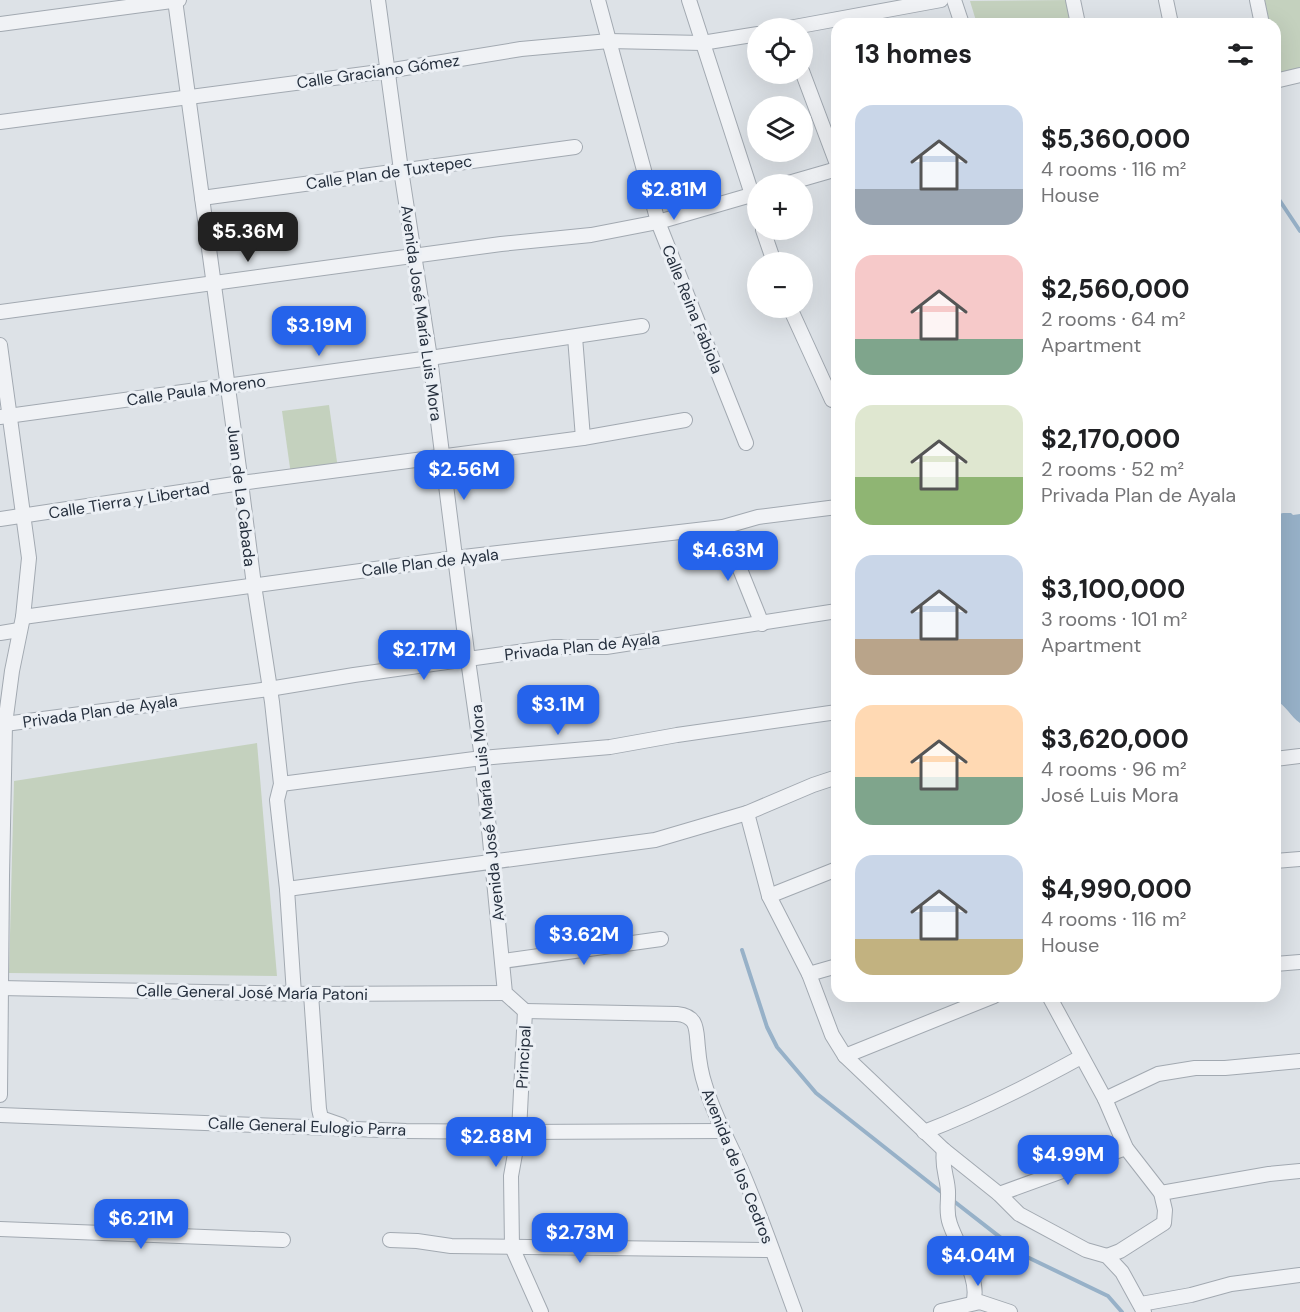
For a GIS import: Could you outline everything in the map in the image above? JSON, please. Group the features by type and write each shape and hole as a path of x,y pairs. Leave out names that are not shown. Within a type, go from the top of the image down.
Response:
{"street":[{"path":"0,24 176,0"},
{"name":"Juan de La Cabada","path":"176,0 281,784 277,800 287,889 294,993"},
{"name":"Avenida José María Luis Mora","path":"378,0 430,358 482,758 505,993"},
{"name":"Calle Reina Fabiola","path":"598,0 658,222 746,443"},
{"path":"689,0 747,174"},
{"path":"877,18 942,0"},
{"path":"954,0 960,18"},
{"path":"1073,0 1077,18"},
{"path":"1166,0 1170,18"},
{"path":"1257,0 1261,18"},
{"path":"813,25 831,24"},
{"name":"Calle Graciano Gómez","path":"0,122 387,71 521,49 609,41 702,43 747,36"},
{"path":"1281,80 1300,75"},
{"path":"807,84 831,148"},
{"name":"Calle Plan de Tuxtepec","path":"202,198 575,147"},
{"path":"813,176 831,171"},
{"path":"0,312 415,256 591,235 658,222 747,196"},
{"path":"795,318 831,398"},
{"name":"Calle Paula Moreno","path":"5,416 574,338 642,326"},
{"path":"574,338 583,438"},
{"path":"0,345 5,416 29,558 2,763 0,1095"},
{"name":"Calle Tierra y Libertad","path":"0,519 242,483 583,438 685,420"},
{"name":"Calle Plan de Ayala","path":"0,633 21,624 254,585 455,558 723,527 758,518 831,508"},
{"path":"723,527 762,624"},
{"name":"Privada Plan de Ayala","path":"6,724 269,689 554,647 606,647 831,613"},
{"path":"281,784 482,758 610,747 831,713"},
{"path":"1281,758 1300,756"},
{"path":"287,889 656,840 747,813 831,779"},
{"path":"747,813 769,896 809,974 832,1035 845,1056 944,1150 999,1194 1019,1214 1086,1250 1107,1256 1122,1272 1142,1308 1231,1284 1300,1275"},
{"path":"1281,861 1300,859"},
{"path":"769,896 831,871"},
{"path":"503,961 661,939"},
{"path":"1281,964 1300,962"},
{"path":"809,974 831,968"},
{"name":"Calle General José María Patoni","path":"1,988 311,994 505,993"},
{"path":"505,993 525,1011"},
{"path":"311,994 321,1118 351,1129"},
{"path":"845,1056 979,1002"},
{"path":"1055,1002 1081,1057 1106,1099 1126,1148 1161,1193 1165,1210 1164,1223 1120,1251 1107,1256"},
{"name":"Avenida de los Cedros","path":"525,1011 677,1014 690,1018 698,1036 697,1047 704,1083 722,1131 743,1173 795,1312"},
{"name":"Principal","path":"525,1011 519,1132 511,1176 512,1247 542,1312"},
{"path":"924,1131 968,1114 1081,1057"},
{"path":"1106,1099 1158,1074 1196,1068 1226,1068 1300,1061"},
{"name":"Calle General Eulogio Parra","path":"0,1115 351,1129 519,1132 722,1131"},
{"path":"999,1194 1126,1148"},
{"path":"944,1150 942,1163 949,1196 946,1208 949,1222 972,1273 976,1294 973,1303"},
{"path":"1161,1193 1269,1174 1300,1171"},
{"path":"0,1228 283,1240"},
{"path":"390,1240 451,1246 771,1250"},
{"path":"941,1311 973,1303 986,1304 1010,1312"}],"green space":[{"path":"1072,0 1076,18 975,18 970,1"},
{"path":"1262,0 1300,0 1300,75 1281,80 1281,18 1266,18"},
{"path":"329,405 338,469 291,475 282,411"},
{"path":"257,743 277,976 9,973 14,781"}],"water":[{"path":"1281,514 1300,514 1300,723 1281,704"}],"waterway":[{"path":"1281,202 1300,231"},
{"path":"742,950 767,1027 777,1047 816,1093 945,1195"},
{"path":"951,1199 1023,1255 1108,1296 1122,1312"}]}
